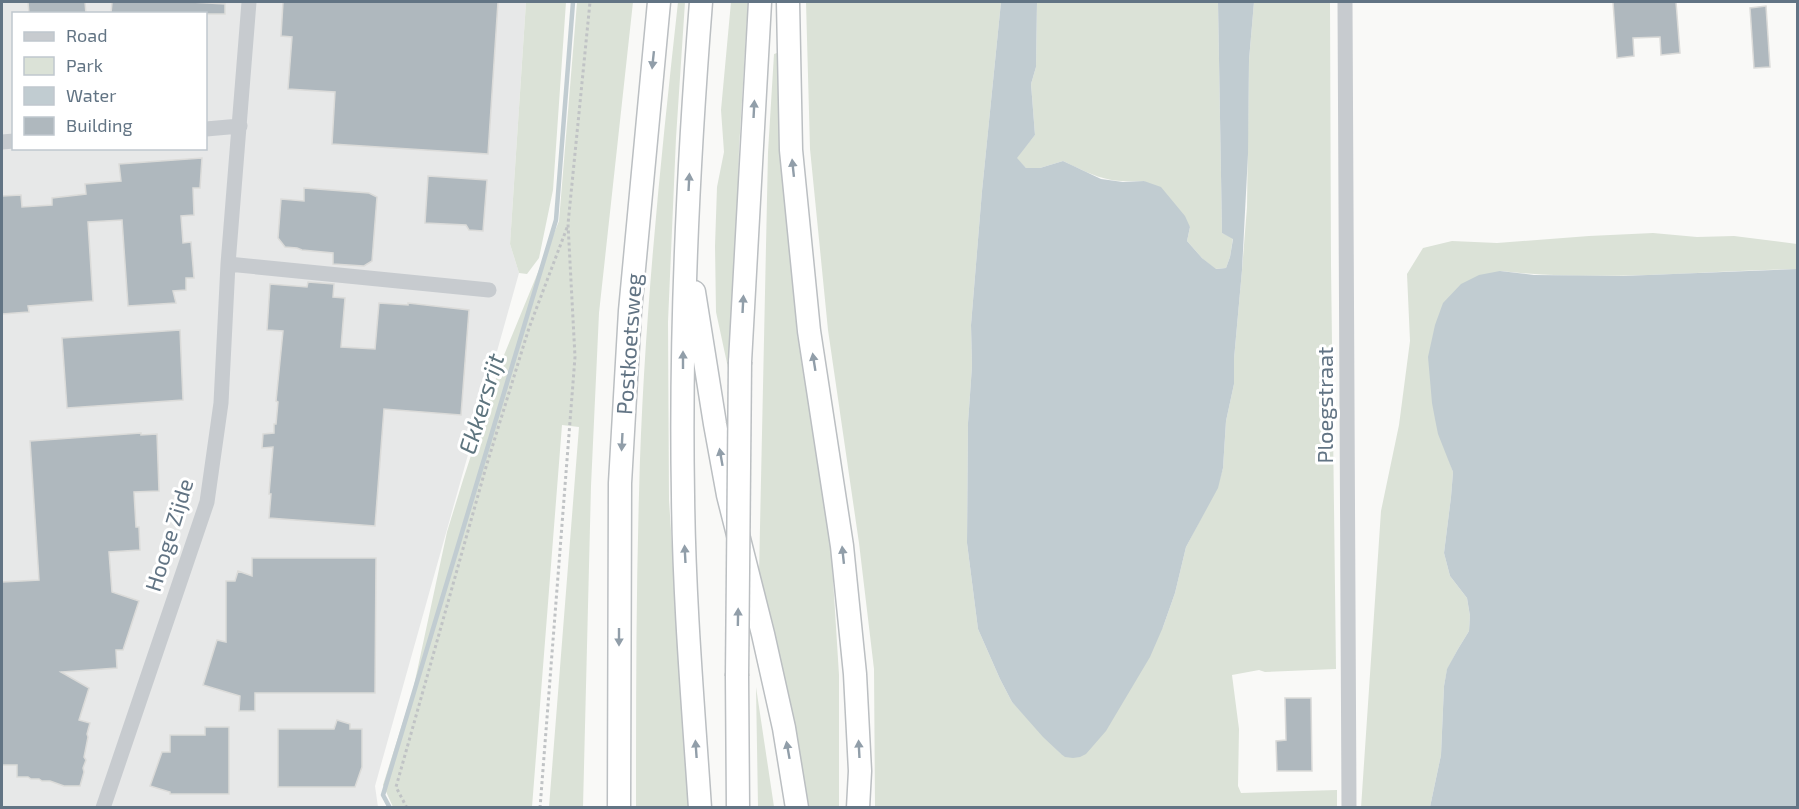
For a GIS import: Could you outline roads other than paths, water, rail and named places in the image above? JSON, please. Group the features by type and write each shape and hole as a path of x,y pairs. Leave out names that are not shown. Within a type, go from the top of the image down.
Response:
{"highway":[{"name":"Postkoetsweg","path":"619,807 620,483 630,311 659,2"},
{"path":"700,807 691,676 683,496 683,321 692,113 701,2"},
{"path":"738,807 740,362 760,2"},
{"path":"788,2 791,150 809,331 843,546 855,674 860,771 858,807"},
{"path":"686,240 728,495 784,728 797,807"},
{"name":"Postkoetsweg","path":"604,807 619,687"}],"street":[{"name":"Hooge Zijde","path":"103,807 207,502 221,403 228,264 249,2"},
{"name":"Ploegstraat","path":"1345,2 1349,807"},
{"path":"207,129 240,126"},
{"path":"228,264 489,290"}],"water":[{"path":"1001,2 1037,2 1036,67 1031,84 1035,135 1017,158 1026,168 1040,168 1063,161 1101,179 1123,182 1144,181 1161,187 1185,216 1190,227 1187,241 1202,258 1216,269 1226,268 1233,239 1222,233 1218,2 1254,2 1249,60 1248,154 1242,270 1234,384 1226,421 1223,468 1218,488 1186,547 1175,593 1150,657 1106,731 1086,754 1073,758 1065,757 1043,737 1012,702 1000,679 978,629 967,543 971,325"},
{"path":"1797,269 1797,807 1430,807 1441,755 1444,686 1447,669 1469,631 1470,616 1467,598 1450,576 1444,553 1453,472 1438,434 1432,403 1428,357 1435,325 1443,303 1461,284 1479,275 1500,271 1534,275 1623,276"}],"waterway":[{"name":"Ekkersrijt","path":"390,808 383,795 556,220 573,2"}]}
